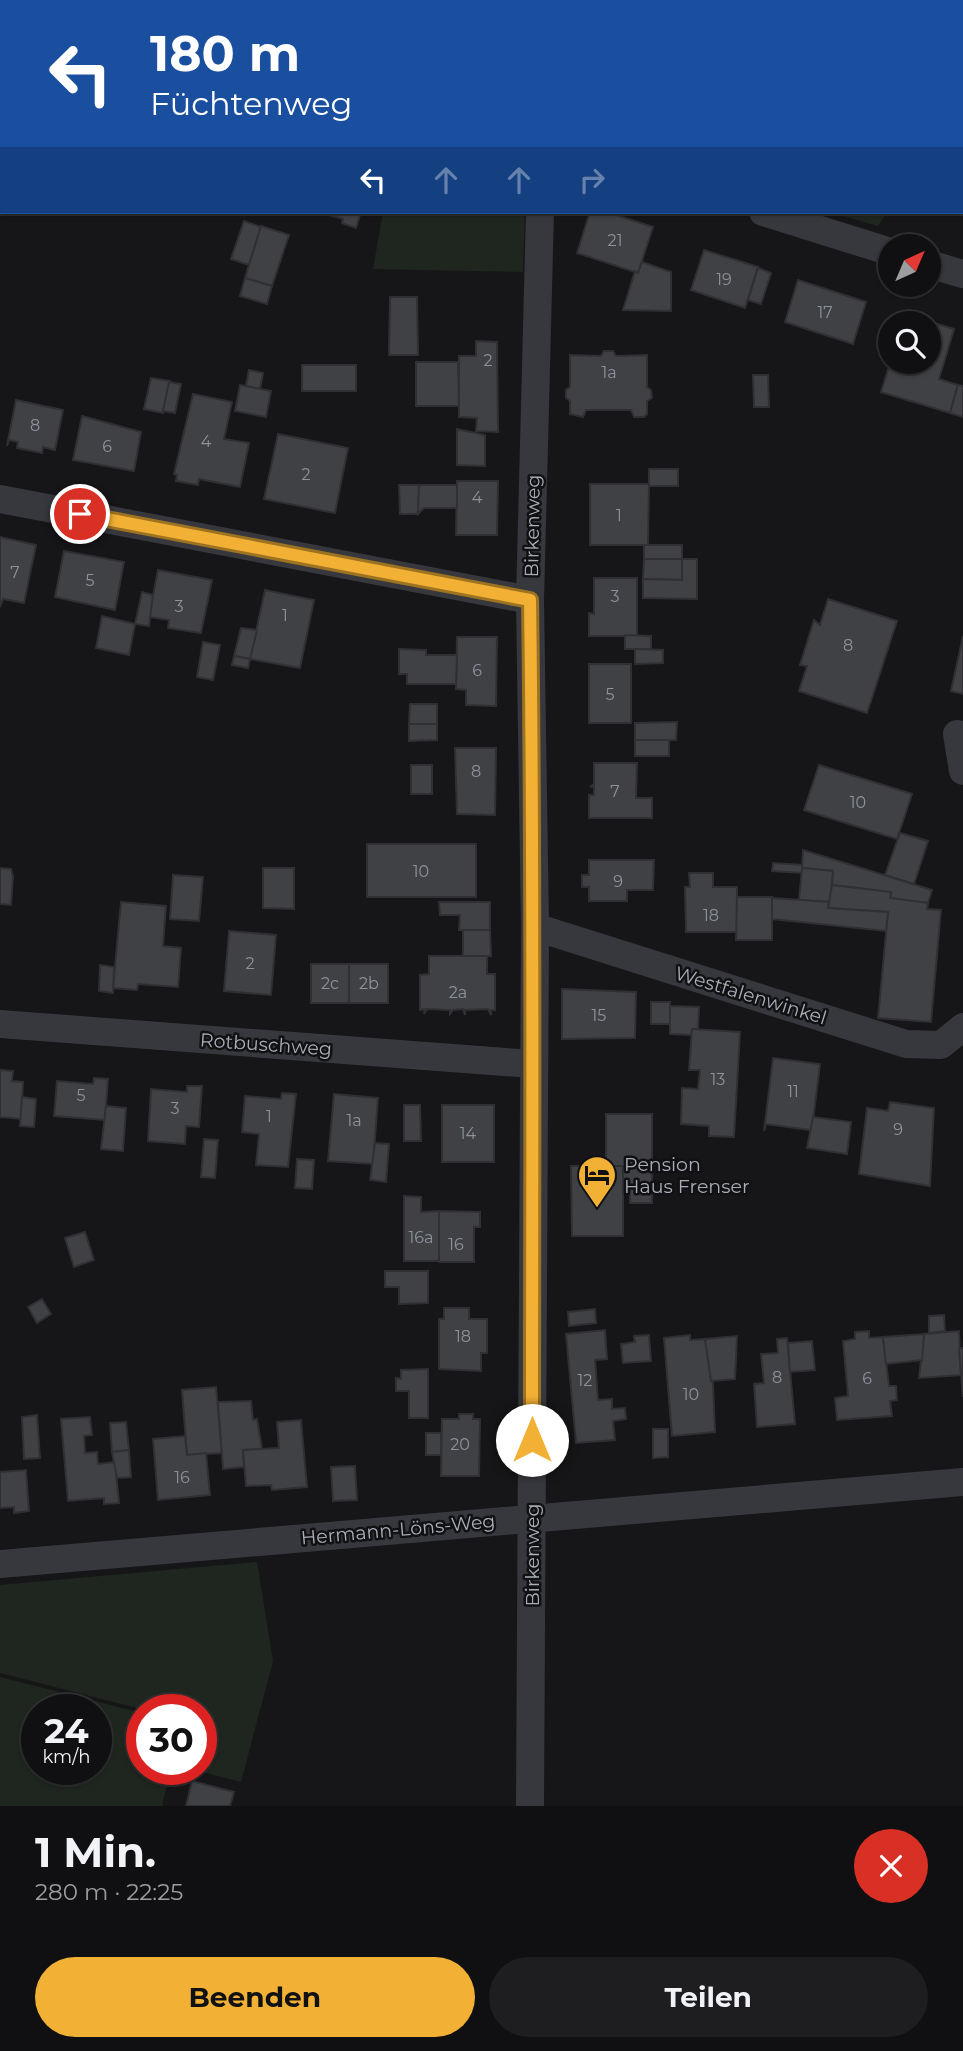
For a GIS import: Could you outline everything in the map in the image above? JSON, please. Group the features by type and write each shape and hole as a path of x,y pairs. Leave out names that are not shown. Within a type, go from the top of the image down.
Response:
{"street":[{"name":"Birkenweg","path":"530,1806 532,1064 535,927 530,600 540,214"},
{"path":"769,214 878,248"},
{"path":"942,268 963,274"},
{"path":"0,499 530,600"},
{"path":"957,733 963,771"},
{"name":"Westfalenwinkel","path":"535,927 906,1044 941,1045 963,1027"},
{"name":"Rotbuschweg","path":"0,1024 532,1064"},
{"name":"Hermann-Löns-Weg","path":"0,1564 532,1506 963,1482"}],"shaded area":[{"path":"383,214 525,214 523,272 373,269"},
{"path":"837,214 886,214 878,226"},
{"path":"257,1562 273,1661 241,1782 217,1776 217,1694 126,1694 126,1705 112,1702 112,1694 82,1694 0,1673 0,1585"},
{"path":"0,1677 67,1694 21,1694 21,1785 112,1785 112,1705 126,1709 126,1785 167,1785 162,1806 0,1806"}],"building":[{"path":"325,214 360,214 356,228 342,223 343,219"},
{"path":"589,214 613,214 653,227 638,273 577,253"},
{"path":"244,221 261,227 249,265 231,259"},
{"path":"261,226 289,235 272,286 245,278"},
{"path":"704,250 758,267 745,308 691,290"},
{"path":"642,262 671,272 671,311 623,310 635,271 638,273"},
{"path":"758,268 771,273 761,304 748,300"},
{"path":"245,278 272,286 267,304 240,296"},
{"path":"798,280 866,302 853,344 785,322"},
{"path":"390,297 417,297 418,355 389,355"},
{"path":"941,325 954,329 941,372"},
{"path":"476,341 497,342 498,432 476,431 477,418 459,417 459,356 476,356"},
{"path":"604,351 613,351 616,356 647,355 647,387 651,390 652,398 647,401 647,414 644,417 634,417 631,410 586,410 583,417 570,414 570,401 566,398 566,390 570,387 570,355 601,356"},
{"path":"416,362 458,362 459,406 416,406"},
{"path":"302,365 356,365 356,391 302,391"},
{"path":"249,370 263,373 260,389 246,386"},
{"path":"887,374 940,374 939,379 958,385 950,413 881,392"},
{"path":"753,375 768,375 769,407 754,407"},
{"path":"151,378 170,381 163,413 144,409"},
{"path":"169,382 181,384 175,413 163,411"},
{"path":"240,385 271,391 266,417 235,411"},
{"path":"958,385 963,386 963,417 950,413"},
{"path":"193,394 232,402 224,439 249,443 240,487 199,479 198,485 176,481 177,475 174,474"},
{"path":"16,400 63,410 55,450 43,447 42,453 17,448 18,442 9,440 7,446"},
{"path":"82,416 141,432 134,471 73,460"},
{"path":"457,429 485,435 485,466 457,465"},
{"path":"278,434 348,448 335,513 264,499"},
{"path":"649,469 678,469 678,486 649,486"},
{"path":"457,481 498,481 497,535 456,535"},
{"path":"590,484 649,484 648,545 590,545"},
{"path":"399,485 419,485 418,514 400,514"},
{"path":"419,485 457,485 457,508 424,508 418,514"},
{"path":"0,537 36,545 24,603 3,599 0,607"},
{"path":"644,545 682,545 682,559 644,559"},
{"path":"64,551 124,562 115,610 55,597"},
{"path":"644,559 682,559 682,580 643,579"},
{"path":"682,559 697,559 697,599 643,598 643,579 682,580"},
{"path":"158,570 212,580 201,633 168,628 169,620 149,617"},
{"path":"594,578 637,578 637,636 589,636 589,613 594,614"},
{"path":"265,590 314,600 300,668 250,659"},
{"path":"142,592 153,595 149,626 135,624"},
{"path":"828,599 897,621 867,713 799,691 807,666 800,665 814,620 820,625"},
{"path":"102,616 135,624 129,655 96,648"},
{"path":"241,628 257,630 250,659 234,656"},
{"path":"625,635 651,636 651,649 625,649"},
{"path":"963,636 963,694 951,691"},
{"path":"457,637 497,637 496,706 466,705 466,690 456,689"},
{"path":"203,642 220,645 213,680 197,677"},
{"path":"399,649 426,650 426,655 457,655 456,684 407,684 407,674 399,674"},
{"path":"635,649 663,650 663,663 635,664"},
{"path":"234,656 250,659 248,668 232,665"},
{"path":"589,664 631,664 631,723 589,723"},
{"path":"410,704 437,704 437,724 409,724"},
{"path":"677,722 676,740 635,740 635,723"},
{"path":"409,724 437,724 437,740 409,741"},
{"path":"635,740 669,740 669,756 635,756"},
{"path":"455,748 496,748 495,815 457,814"},
{"path":"594,763 637,763 636,798 652,798 652,818 589,818 589,795 594,795 594,786 590,787 594,784"},
{"path":"411,765 432,765 432,794 411,794"},
{"path":"819,765 912,794 897,839 804,810"},
{"path":"900,833 928,841 914,884 885,875"},
{"path":"367,844 476,844 476,897 367,897"},
{"path":"803,850 932,890 928,903 890,898 891,892 832,885 833,871 802,868"},
{"path":"589,860 654,860 653,890 627,890 627,901 589,901 589,887 582,887 582,875 589,875"},
{"path":"773,863 802,865 802,873 772,871"},
{"path":"0,868 11,869 11,905 0,904"},
{"path":"263,868 294,868 294,909 263,908"},
{"path":"802,868 833,871 830,902 799,900"},
{"path":"689,873 713,873 713,887 737,887 737,932 686,932 685,887 690,887"},
{"path":"173,875 203,877 199,921 170,919"},
{"path":"832,885 891,892 890,898 928,903 927,909 941,910 931,1022 878,1018 888,912 828,908"},
{"path":"737,897 772,897 772,940 736,940"},
{"path":"772,898 829,902 828,908 888,912 886,931 772,919"},
{"path":"121,902 166,906 163,946 181,948 178,987 138,984 137,990 113,988"},
{"path":"439,902 490,902 490,930 459,930 460,915 440,915"},
{"path":"463,930 490,930 491,956 463,956"},
{"path":"229,931 276,935 271,995 224,991"},
{"path":"429,956 487,956 487,974 495,974 495,1010 491,1010 491,1015 488,1009 465,1010 465,1015 463,1009 453,1010 450,1014 450,1010 427,1009 424,1014 425,1009 420,1010 420,975 429,974"},
{"path":"311,964 349,964 349,1003 311,1003"},
{"path":"349,964 388,964 388,1003 349,1003"},
{"path":"100,965 114,967 113,993 99,991"},
{"path":"562,989 636,992 635,1038 562,1039"},
{"path":"651,1002 670,1002 670,1024 651,1024"},
{"path":"670,1006 699,1007 698,1029 692,1029 691,1035 670,1034"},
{"path":"692,1029 740,1032 734,1137 709,1136 709,1126 681,1124 682,1088 698,1089 700,1070 689,1070"},
{"path":"773,1058 820,1064 811,1137 810,1130 766,1124 764,1131"},
{"path":"0,1070 13,1071 12,1081 23,1082 21,1119 0,1117"},
{"path":"94,1078 108,1079 105,1120 54,1116 57,1081 93,1084"},
{"path":"187,1086 202,1086 199,1127 186,1126 185,1144 148,1141 151,1089 187,1092"},
{"path":"282,1093 296,1094 288,1167 256,1165 259,1134 242,1132 245,1096 281,1099"},
{"path":"334,1094 378,1098 373,1164 328,1161"},
{"path":"22,1097 36,1099 34,1127 20,1126"},
{"path":"890,1102 934,1108 930,1186 859,1174 867,1108 888,1111"},
{"path":"404,1105 420,1105 421,1141 404,1141"},
{"path":"442,1105 494,1105 494,1162 442,1162"},
{"path":"106,1106 126,1108 123,1151 101,1149"},
{"path":"606,1114 652,1114 652,1203 630,1203 630,1182 623,1182 623,1166 606,1166"},
{"path":"813,1117 851,1122 847,1154 807,1148"},
{"path":"204,1139 218,1140 215,1178 201,1177"},
{"path":"375,1143 389,1144 386,1182 370,1180"},
{"path":"297,1159 314,1160 312,1189 295,1188"},
{"name":"Pension Haus Frenser","path":"571,1166 623,1166 623,1236 572,1236"},
{"path":"404,1196 421,1197 421,1212 439,1211 439,1261 404,1261"},
{"path":"439,1211 480,1212 480,1227 474,1227 474,1262 439,1262"},
{"path":"85,1232 94,1260 74,1267 65,1238"},
{"path":"385,1271 428,1271 428,1303 399,1304 399,1287 385,1287"},
{"path":"42,1299 51,1314 37,1323 28,1307"},
{"path":"444,1308 469,1308 469,1319 487,1319 487,1353 481,1353 481,1371 439,1369 439,1319 444,1319"},
{"path":"595,1309 596,1323 569,1326 568,1312"},
{"path":"944,1315 945,1331 929,1333 929,1316"},
{"path":"605,1330 607,1359 595,1360 598,1400 612,1399 612,1409 625,1408 626,1419 613,1421 615,1440 576,1443 566,1334"},
{"path":"869,1331 869,1338 883,1337 889,1386 896,1386 897,1400 890,1401 892,1416 837,1420 835,1398 848,1396 843,1341 855,1339 855,1332"},
{"path":"959,1331 961,1375 919,1378 924,1334"},
{"path":"924,1334 922,1360 886,1364 883,1337"},
{"path":"649,1335 651,1361 623,1363 621,1344 635,1342 634,1336"},
{"path":"690,1335 690,1340 705,1339 713,1384 715,1432 672,1436 664,1338"},
{"path":"737,1336 735,1379 711,1381 705,1339"},
{"path":"787,1338 795,1424 757,1427 754,1384 764,1383 761,1354 778,1353 777,1339"},
{"path":"812,1341 815,1370 790,1372 788,1343"},
{"path":"963,1348 963,1397 959,1349"},
{"path":"428,1369 428,1418 409,1418 409,1391 396,1391 396,1378 401,1379 401,1370"},
{"path":"216,1387 222,1453 187,1455 182,1390"},
{"path":"251,1401 253,1420 257,1419 262,1449 243,1450 244,1467 223,1469 218,1402"},
{"path":"459,1414 473,1414 473,1419 480,1419 479,1476 441,1476 442,1419 459,1419"},
{"path":"37,1415 40,1458 24,1459 22,1417"},
{"path":"90,1417 92,1435 84,1436 85,1453 97,1452 98,1464 115,1462 119,1503 104,1504 104,1498 68,1501 61,1419"},
{"path":"301,1420 307,1487 272,1490 271,1485 246,1486 243,1450 279,1448 277,1422"},
{"path":"126,1422 129,1450 112,1452 110,1423"},
{"path":"653,1429 668,1429 668,1457 653,1458"},
{"path":"426,1433 441,1433 441,1455 426,1455"},
{"path":"185,1436 187,1455 206,1453 210,1495 158,1500 153,1439"},
{"path":"129,1450 131,1477 117,1478 112,1452"},
{"path":"355,1466 357,1500 333,1501 331,1467"},
{"path":"26,1470 29,1511 14,1513 14,1507 0,1508 0,1472"},
{"path":"191,1785 207,1785 234,1792 230,1806 186,1806"}],"place":[{"name":"Pension Haus Frenser","path":"597,1209"}],"route":[{"path":"80,514 530,600 535,927 532,1064 532,1440"}]}
